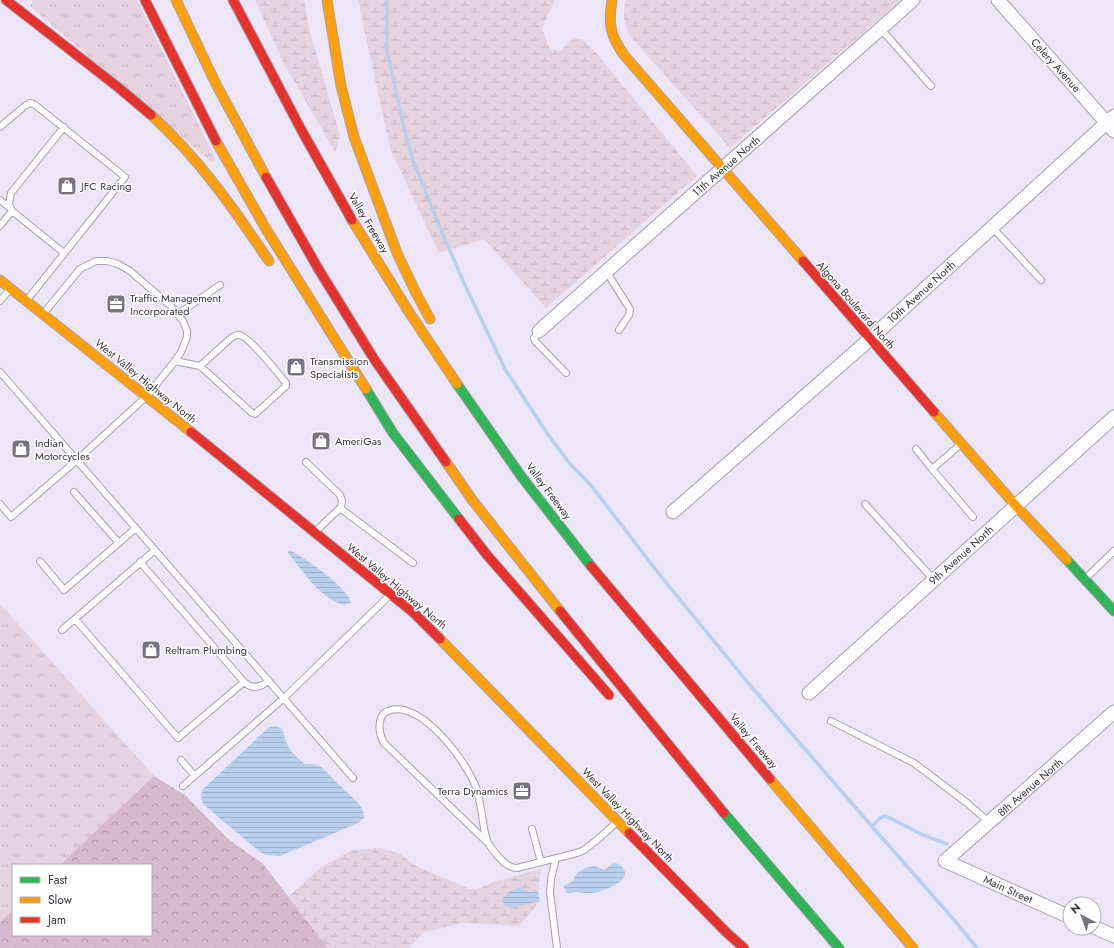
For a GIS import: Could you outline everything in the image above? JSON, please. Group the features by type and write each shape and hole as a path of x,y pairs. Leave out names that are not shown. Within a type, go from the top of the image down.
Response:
{"main road":[{"path":"145,0 216,141 266,229 393,433"},
{"path":"176,0 216,84 319,270 374,359 473,501 545,594 708,795 839,948"},
{"name":"Valley Freeway","path":"233,0 290,111 367,245 414,319 490,431 549,512 639,624 913,948"},
{"path":"327,0 341,84 354,136 398,256 419,300 434,326"},
{"name":"Algona Boulevard North","path":"612,0 608,16 610,32 617,46 624,55 1016,506 1114,611"},
{"path":"9,3 132,100 168,132 207,176 231,207 274,269"},
{"name":"West Valley Highway North","path":"0,280 414,613 617,822 726,932 744,948"},
{"path":"346,375 373,411 393,433 487,555 616,703"},
{"path":"472,390 549,512"},
{"path":"678,770 708,795"}],"street":[{"name":"11th Avenue North","path":"540,331 913,0"},
{"name":"Celery Avenue","path":"998,0 1112,123"},
{"name":"10th Avenue North","path":"673,512 870,338 992,227 1112,123"},
{"name":"9th Avenue North","path":"809,693 1114,417"},
{"name":"8th Avenue North","path":"945,861 1114,712"},
{"name":"Main Street","path":"945,861 1062,913"},
{"path":"1102,931 1114,936"}],"lane":[{"path":"881,29 931,86"},
{"path":"0,127 26,105 34,104 125,177 26,301"},
{"path":"11,209 9,204 11,193 64,127"},
{"path":"0,200 64,253"},
{"path":"0,226 11,209"},
{"path":"992,227 1040,280"},
{"path":"0,504 11,517 77,460 146,396 175,361 181,352 187,337 185,326 178,314 161,297 130,271 112,262 96,261 80,269 43,315"},
{"path":"606,271 630,310 627,319 619,330"},
{"path":"178,314 220,285"},
{"path":"0,301 10,288"},
{"path":"540,331 534,338 535,342 566,374"},
{"path":"175,361 200,366 252,413 255,414 286,386 286,383 255,347 241,335 237,334 200,366"},
{"path":"0,372 353,778"},
{"path":"932,469 962,444"},
{"path":"916,449 973,517"},
{"path":"306,462 340,495 342,501 340,508 314,533"},
{"path":"74,492 119,543"},
{"path":"865,504 934,580"},
{"path":"340,508 413,563"},
{"path":"40,561 64,590 136,528"},
{"path":"62,630 155,550"},
{"path":"1084,580 1114,551"},
{"path":"140,562 244,682 255,687 261,686 268,681"},
{"path":"183,786 284,698 390,594"},
{"path":"75,619 178,738 244,682"},
{"path":"487,842 477,789 468,770 456,752 430,725 417,716 407,711 398,710 392,710 384,713 380,719 380,730 384,743 487,842 510,867 517,868 584,850 617,822"},
{"path":"831,722 914,763 967,803 989,822"},
{"path":"181,760 194,775"},
{"path":"532,830 540,862"},
{"path":"556,858 551,879 550,893 557,948"}],"green space":[{"path":"33,0 137,0 215,158 214,161 211,162 30,6"},
{"path":"255,0 304,0 309,29 340,136 335,152 283,62"},
{"path":"358,0 555,0 542,29 550,49 560,51 571,40 582,39 598,55 697,176 546,308 484,239 439,253 390,148"},
{"path":"626,0 901,0 730,148 630,36 624,19"},
{"path":"0,604 154,776 61,864 12,864 12,911 0,922"},
{"path":"154,776 186,796 227,838 263,864 328,948 0,948 0,922 12,911 12,936 152,936 152,864 61,864"},
{"path":"381,848 400,854 416,866 469,889 477,889 494,882 541,869 538,892 540,901 519,926 463,923 425,932 409,948 328,948 288,897 320,868 352,850"}],"water":[{"path":"289,550 314,565 334,581 348,596 351,602 345,605 328,598 306,576 288,553"},
{"path":"273,726 281,728 286,742 293,753 300,760 305,764 320,766 359,804 363,810 364,818 358,823 280,856 266,855 260,852 203,804 201,797 202,790 267,729"},
{"path":"616,863 624,869 625,876 618,883 607,889 590,893 567,893 563,886 573,881 578,872 584,869 594,866 604,870"},
{"path":"520,888 529,892 538,892 540,901 514,907 505,906 503,897 512,890"}],"waterway":[{"path":"387,0 387,50 412,158 464,283 505,369 547,433 570,464 590,484 656,570 713,640 749,684 977,948"},
{"path":"872,827 880,818 886,816 921,834 947,844"}],"traffic: fast":[{"path":"457,384 521,476 591,566"},
{"path":"366,389 393,433 459,519"},
{"path":"1067,560 1114,611"},
{"path":"724,813 839,948"}],"traffic: slow":[{"path":"176,0 216,84 266,177"},
{"path":"327,0 341,86 354,137 397,253 430,319"},
{"path":"612,0 610,16 611,29 624,55 803,261"},
{"path":"151,115 200,166 229,203 269,261"},
{"path":"216,141 266,229 366,389"},
{"path":"352,220 409,312 457,384"},
{"path":"0,280 191,432"},
{"path":"934,412 1016,506 1067,560"},
{"path":"446,462 473,501 560,611"},
{"path":"440,639 629,833"},
{"path":"770,779 913,948"}],"traffic: jam":[{"path":"6,0 119,88 151,115"},
{"path":"145,0 216,141"},
{"path":"233,0 303,133 352,220"},
{"path":"266,177 319,270 374,359 446,462"},
{"path":"803,261 934,412"},
{"path":"191,432 414,613 440,639"},
{"path":"459,519 487,555 609,695"},
{"path":"591,566 770,779"},
{"path":"560,611 724,813"},
{"path":"629,833 726,932 744,948"}],"place":[{"name":"JFC Racing","path":"67,186"},
{"name":"Traffic Management Incorporated","path":"116,304"},
{"name":"Transmission Specialists","path":"296,367"},
{"name":"AmeriGas","path":"321,441"},
{"name":"Indian Motorcycles","path":"21,449"},
{"name":"Reltram Plumbing","path":"151,650"},
{"name":"Terra Dynamics","path":"522,791"}]}
